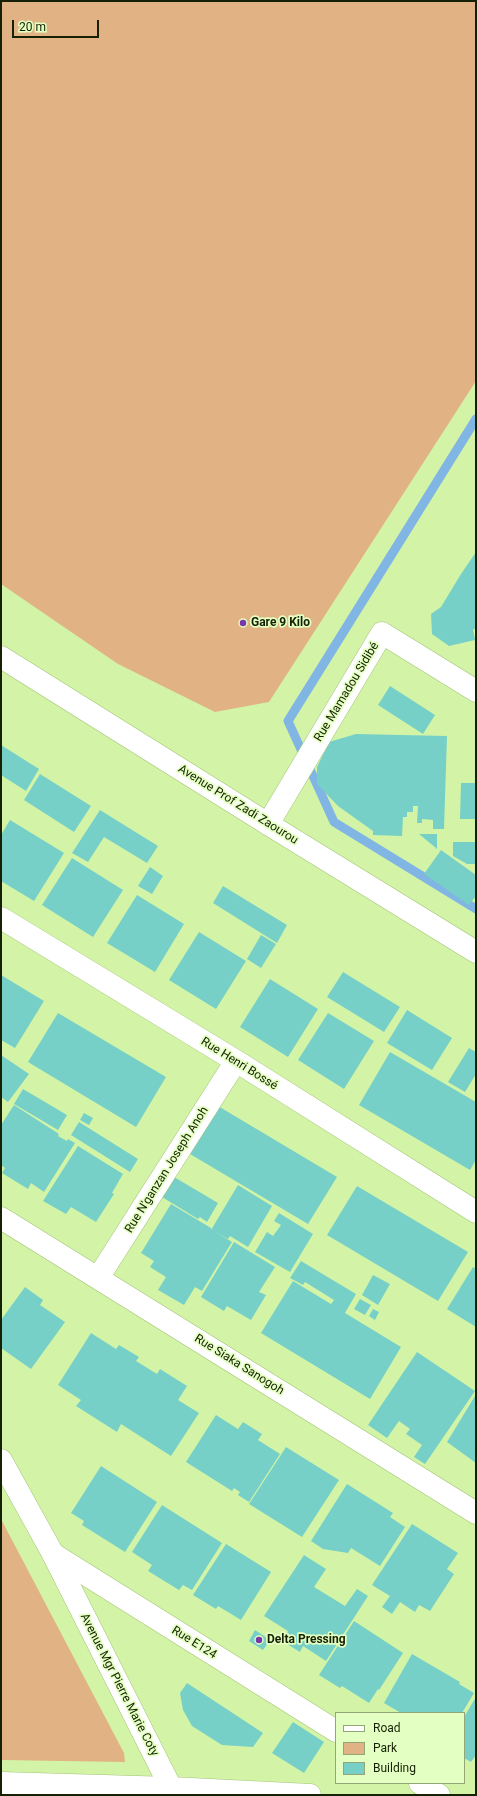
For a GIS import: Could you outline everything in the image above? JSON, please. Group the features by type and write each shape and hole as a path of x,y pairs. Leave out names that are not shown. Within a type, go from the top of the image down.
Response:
{"street":[{"name":"Rue Mamadou Sidibé","path":"268,824 382,633 476,691"},
{"name":"Avenue Prof Zadi Zaourou","path":"1,657 476,952"},
{"name":"Rue Henri Bossé","path":"1,918 236,1061 476,1212"},
{"name":"Rue N'ganzan Joseph Anoh","path":"98,1278 236,1061"},
{"name":"Rue Siaka Sanogoh","path":"1,1218 476,1513"},
{"name":"Avenue Mgr Pierre Marie Coty","path":"1,1460 53,1554 171,1788"},
{"name":"Rue E124","path":"53,1554 335,1730"},
{"path":"1,1783 171,1788 310,1795"},
{"path":"422,1784 439,1795"}],"green space":[{"path":"1,1 476,1 476,381 269,702 215,712 118,664 1,584"},
{"path":"1,1519 124,1753 125,1762 1,1760"}],"building":[{"path":"476,552 476,629 473,629 475,640 449,646 432,634 431,614 441,607"},
{"path":"390,686 435,715 423,734 378,705"},
{"path":"356,734 447,736 444,829 433,829 433,820 422,819 422,823 417,823 418,806 413,806 413,812 407,812 407,817 403,817 402,836 373,835 373,831 338,806 317,784 317,767 329,742"},
{"path":"1,745 39,769 26,791 1,775"},
{"path":"40,774 91,806 74,832 24,800"},
{"path":"461,783 476,783 476,819 460,819"},
{"path":"100,810 158,846 147,863 104,837 88,862 72,853"},
{"path":"10,820 64,853 34,901 1,881 1,835"},
{"path":"419,834 437,834 437,849 430,843"},
{"path":"453,842 476,842 476,864 467,864 453,856"},
{"path":"441,850 476,875 476,896 469,905 424,874"},
{"path":"72,858 123,890 93,937 42,905"},
{"path":"150,867 163,876 152,894 138,886"},
{"path":"223,886 287,925 277,943 213,903"},
{"path":"137,895 184,924 155,972 107,943"},
{"path":"199,932 246,961 216,1009 169,980"},
{"path":"261,935 276,944 261,968 247,959"},
{"path":"343,972 400,1007 384,1032 327,997"},
{"path":"1,975 44,1001 15,1048 1,1040"},
{"path":"270,979 318,1009 288,1057 240,1027"},
{"path":"407,1010 452,1038 432,1070 387,1043"},
{"path":"58,1013 166,1077 136,1127 28,1062"},
{"path":"328,1013 374,1041 344,1089 298,1060"},
{"path":"469,1048 476,1052 476,1074 465,1092 448,1082"},
{"path":"390,1052 476,1102 476,1160 470,1170 359,1105"},
{"path":"1,1055 29,1074 8,1102 1,1097"},
{"path":"23,1089 67,1115 58,1130 14,1104"},
{"path":"14,1105 59,1134 58,1136 75,1143 44,1192 31,1183 28,1189 2,1173 5,1168 1,1165 1,1125"},
{"path":"218,1106 337,1177 308,1224 190,1154"},
{"path":"84,1113 93,1118 89,1125 80,1120"},
{"path":"79,1122 138,1159 130,1172 71,1135"},
{"path":"78,1146 123,1174 112,1193 114,1194 96,1222 71,1207 66,1214 43,1201"},
{"path":"174,1177 218,1203 207,1222 200,1217 198,1219 162,1197"},
{"path":"238,1185 272,1206 248,1247 230,1236 228,1239 214,1231 232,1242 202,1291 195,1287 184,1305 158,1290 166,1277 150,1267 154,1261 141,1253 171,1204 211,1228 211,1230"},
{"path":"357,1186 468,1252 438,1301 327,1235"},
{"path":"279,1213 313,1234 290,1272 255,1252 267,1232 273,1236 281,1225 274,1221"},
{"path":"234,1242 275,1267 259,1292 266,1295 251,1320 227,1306 224,1311 201,1297"},
{"path":"301,1261 356,1294 345,1313 401,1347 370,1399 261,1333 293,1281 331,1304 334,1300 305,1282 303,1285 290,1278"},
{"path":"473,1267 476,1269 476,1327 447,1309"},
{"path":"373,1275 390,1284 378,1305 362,1295"},
{"path":"25,1287 43,1300 40,1305 65,1322 31,1369 1,1348 1,1320"},
{"path":"360,1299 371,1305 365,1315 354,1309"},
{"path":"373,1309 379,1312 375,1320 369,1316"},
{"path":"91,1333 116,1349 119,1345 139,1357 136,1361 157,1374 160,1369 187,1386 178,1400 199,1413 171,1456 121,1424 117,1432 76,1406 81,1400 58,1385"},
{"path":"417,1352 475,1391 425,1464 414,1457 422,1445 406,1434 410,1429 399,1421 387,1438 368,1425"},
{"path":"475,1396 476,1397 476,1463 447,1442"},
{"path":"216,1415 238,1429 243,1422 262,1434 258,1440 280,1454 249,1502 238,1495 240,1492 234,1488 232,1491 186,1462"},
{"path":"286,1447 339,1480 302,1537 249,1504"},
{"path":"101,1466 157,1502 125,1552 82,1525 84,1521 71,1513"},
{"path":"347,1484 393,1513 390,1517 405,1527 380,1566 351,1548 348,1553 323,1549 311,1541"},
{"path":"162,1505 222,1543 192,1590 183,1585 179,1590 148,1571 152,1565 132,1552"},
{"path":"412,1524 458,1553 447,1569 454,1574 430,1611 419,1605 415,1612 400,1602 392,1614 382,1607 390,1596 372,1585"},
{"path":"226,1544 271,1572 241,1620 218,1606 216,1609 193,1595"},
{"path":"304,1555 326,1569 314,1587 345,1606 357,1589 368,1596 326,1661 303,1646 300,1652 282,1641 288,1631 264,1616"},
{"path":"354,1621 403,1653 369,1703 342,1686 340,1688 319,1675"},
{"path":"255,1630 270,1640 263,1650 249,1641"},
{"path":"412,1654 460,1682 459,1684 474,1693 463,1712 399,1712 384,1703"},
{"path":"187,1683 263,1733 253,1747 222,1745 192,1726 183,1710 180,1693"},
{"path":"476,1697 476,1755 471,1762 465,1759 465,1715"},
{"path":"293,1722 324,1742 304,1773 272,1753"}],"waterway":[{"path":"476,419 288,721 334,822 476,909"}],"place":[{"name":"Gare 9 Kilo","path":"243,623"},
{"name":"Delta Pressing","path":"259,1640"}]}
